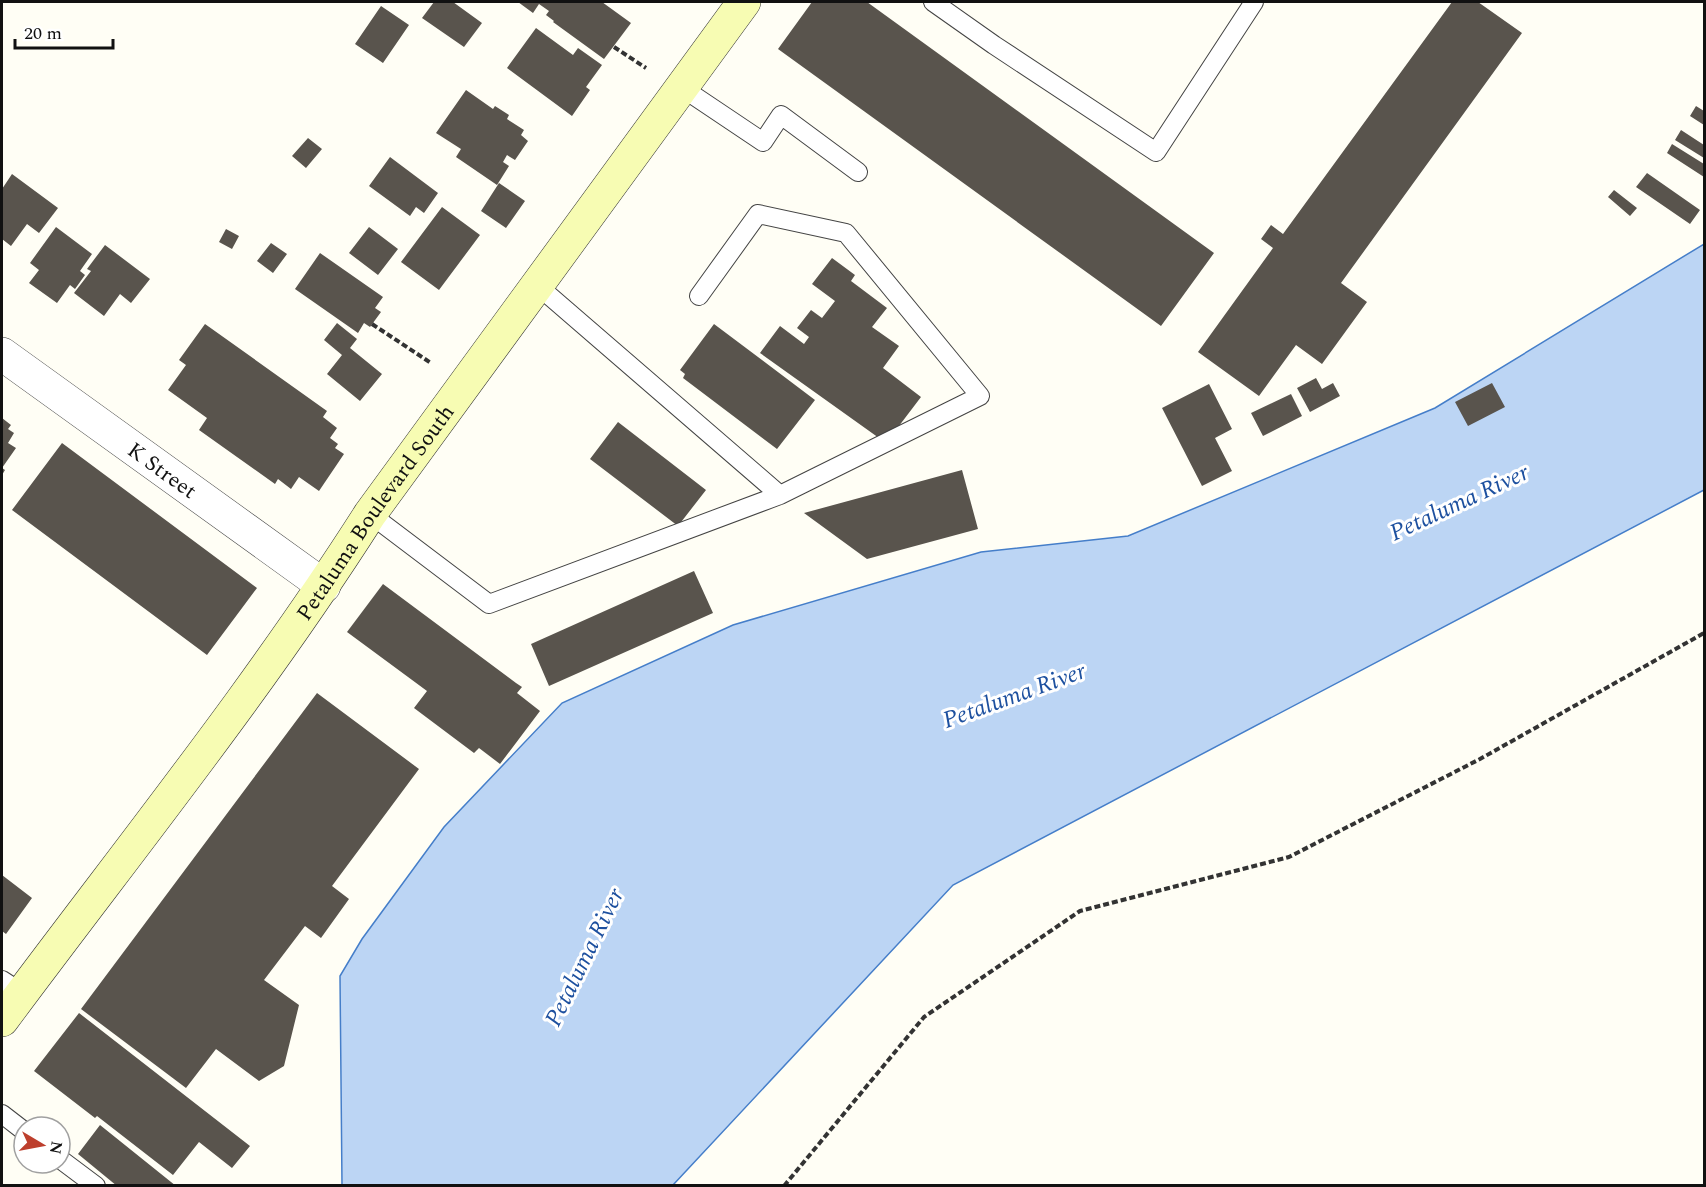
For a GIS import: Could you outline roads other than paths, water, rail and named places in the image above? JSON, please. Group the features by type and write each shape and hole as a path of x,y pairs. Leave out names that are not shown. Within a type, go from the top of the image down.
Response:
{"main road":[{"name":"Petaluma Boulevard South","path":"2,1020 12,986 217,732 324,586 370,514 744,2"}],"street":[{"name":"K Street","path":"2,354 324,586"}],"lane":[{"path":"933,2 1156,152 1254,2"},
{"path":"681,87 763,142 782,115 858,172"},
{"path":"370,514 489,604 780,495 980,396 846,232 758,214 699,296"},
{"path":"537,285 780,495"},
{"path":"72,1168 96,1185"}],"water":[{"name":"Petaluma River","path":"1704,244 1704,490 953,885 673,1185 342,1185 340,976 362,939 444,827 562,703 733,625 981,552 1128,536 1435,408"}]}
